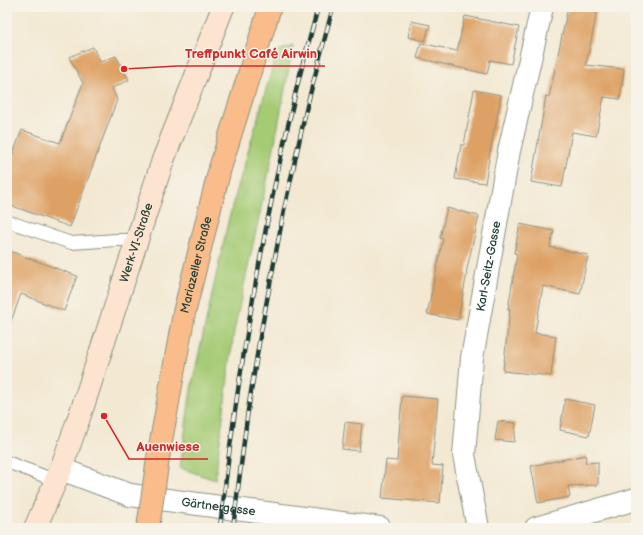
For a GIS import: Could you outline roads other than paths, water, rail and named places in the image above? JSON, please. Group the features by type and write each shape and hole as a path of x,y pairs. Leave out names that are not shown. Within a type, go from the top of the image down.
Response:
{"highway":[{"name":"Mariazeller Straße","path":"148,528 158,458 184,313 216,183 270,7"}],"main road":[{"name":"Werk-VI-Straße","path":"35,528 59,475 163,160 223,7"}],"street":[{"name":"Karl-Seitz-Gasse","path":"478,528 464,455 472,358 509,151 542,7"},
{"name":"Gärtnergasse","path":"59,475 130,495 380,528"},
{"path":"536,528 636,499"}],"lane":[{"path":"7,221 71,244 137,240"},
{"path":"7,462 59,475"}],"railway":[{"path":"220,528 226,474 250,314 281,156 318,7"},
{"path":"233,528 248,410 284,210 307,106 333,7"}],"place":[{"name":"Treffpunkt Café Airwin","path":"124,69"},
{"name":"Auenwiese","path":"104,416"}]}
